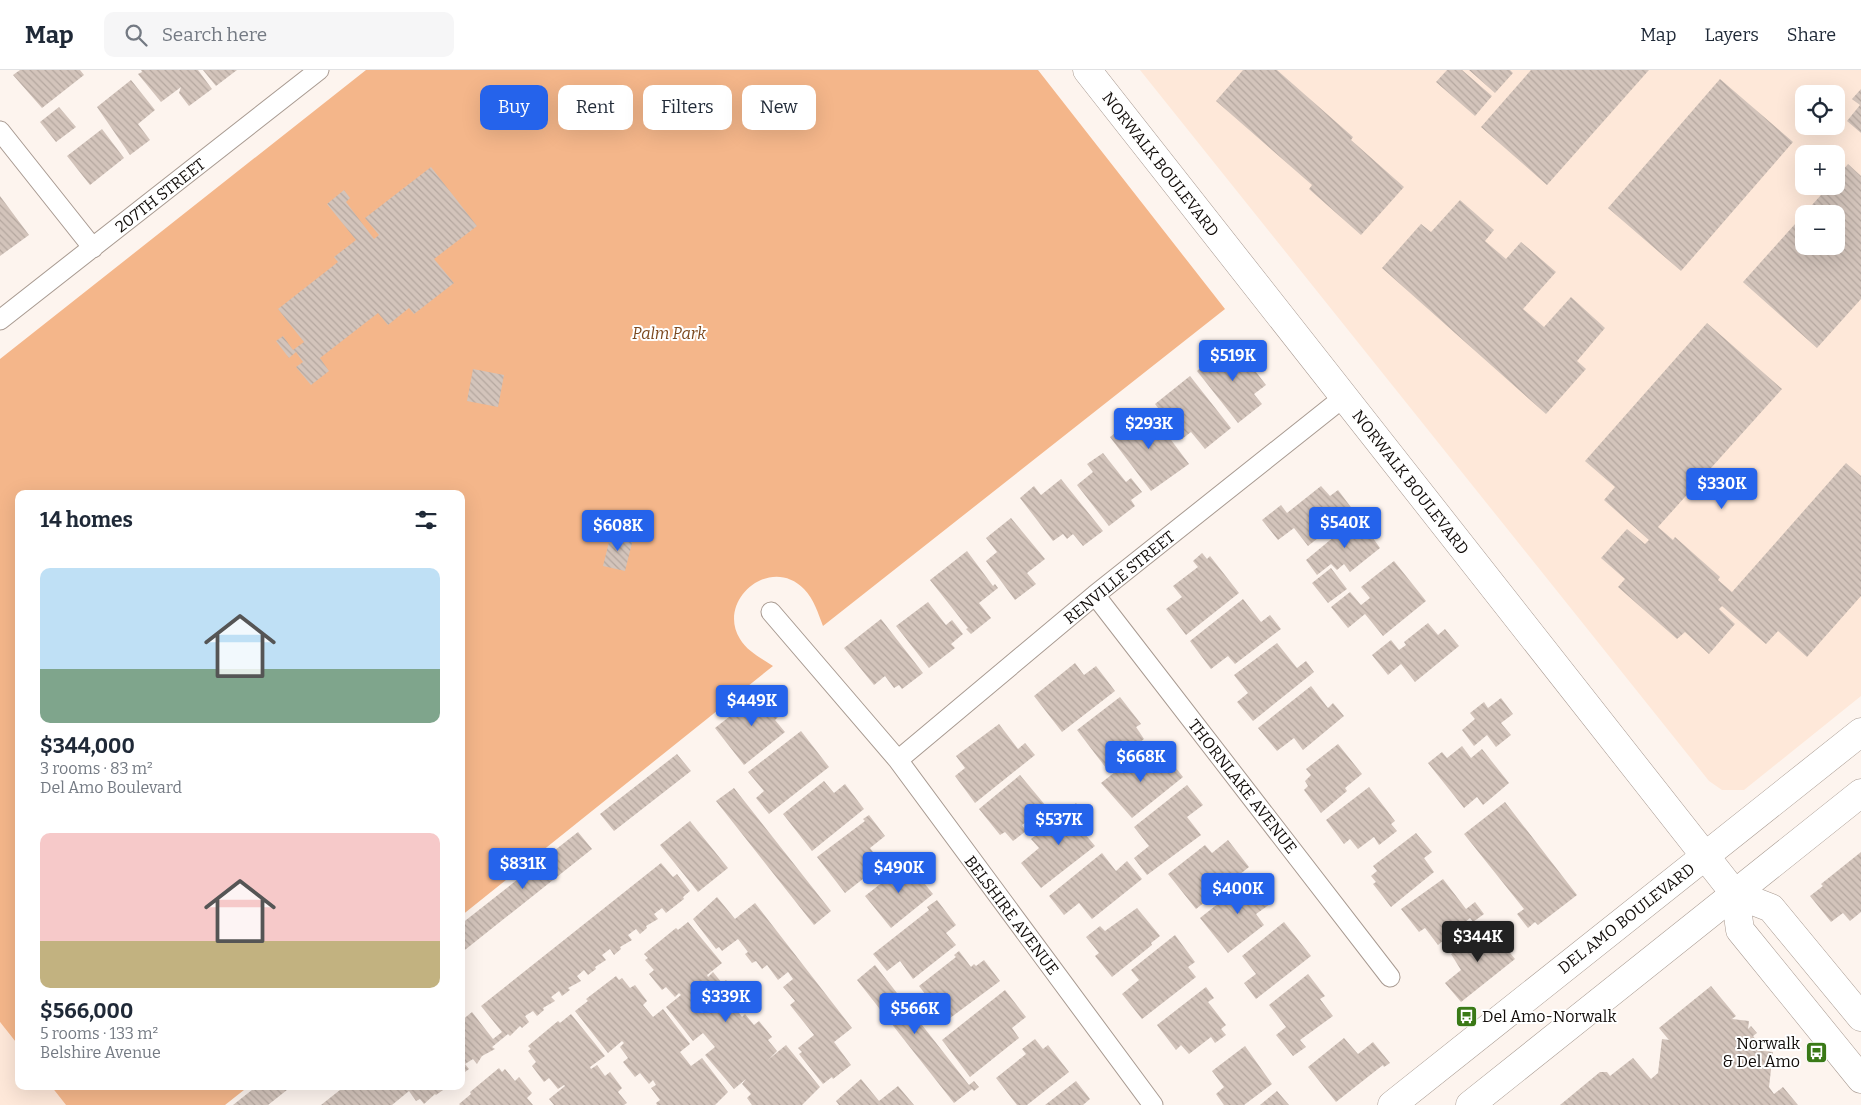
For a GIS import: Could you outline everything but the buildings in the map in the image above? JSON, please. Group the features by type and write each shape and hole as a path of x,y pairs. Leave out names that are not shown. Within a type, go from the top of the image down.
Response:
{"main road":[{"name":"NORWALK BOULEVARD","path":"1087,70 1735,894"},
{"name":"DEL AMO BOULEVARD","path":"1392,1105 1861,732"},
{"path":"1470,1105 1861,793"},
{"path":"1735,894 1771,908 1861,1017"},
{"path":"1735,894 1740,930 1861,1079"}],"street":[{"name":"207TH STREET","path":"0,320 93,248 312,72"},
{"path":"0,131 93,248"},
{"name":"RENVILLE STREET","path":"898,760 1095,595 1344,397"},
{"name":"THORNLAKE AVENUE","path":"1095,595 1390,977"},
{"name":"BELSHIRE AVENUE","path":"771,612 898,760 1153,1105"}],"shaded area":[{"path":"1140,70 1861,70 1861,696 1744,790 1722,790 1709,781"},
{"path":"0,1022 15,1041 15,1090 54,1090 66,1105 0,1105"}],"green space":[{"name":"Palm Park","path":"366,70 1038,70 1225,309 823,626 810,597 804,589 791,580 776,577 762,579 750,587 741,597 735,610 734,625 746,647 773,666 465,913 465,490 15,490 15,1041 0,1022 0,359"},
{"path":"54,1090 244,1090 225,1105 66,1105"}],"place":[{"name":"Del Amo-Norwalk","path":"1466,1016"},
{"name":"Norwalk & Del Amo","path":"1816,1052"}]}
